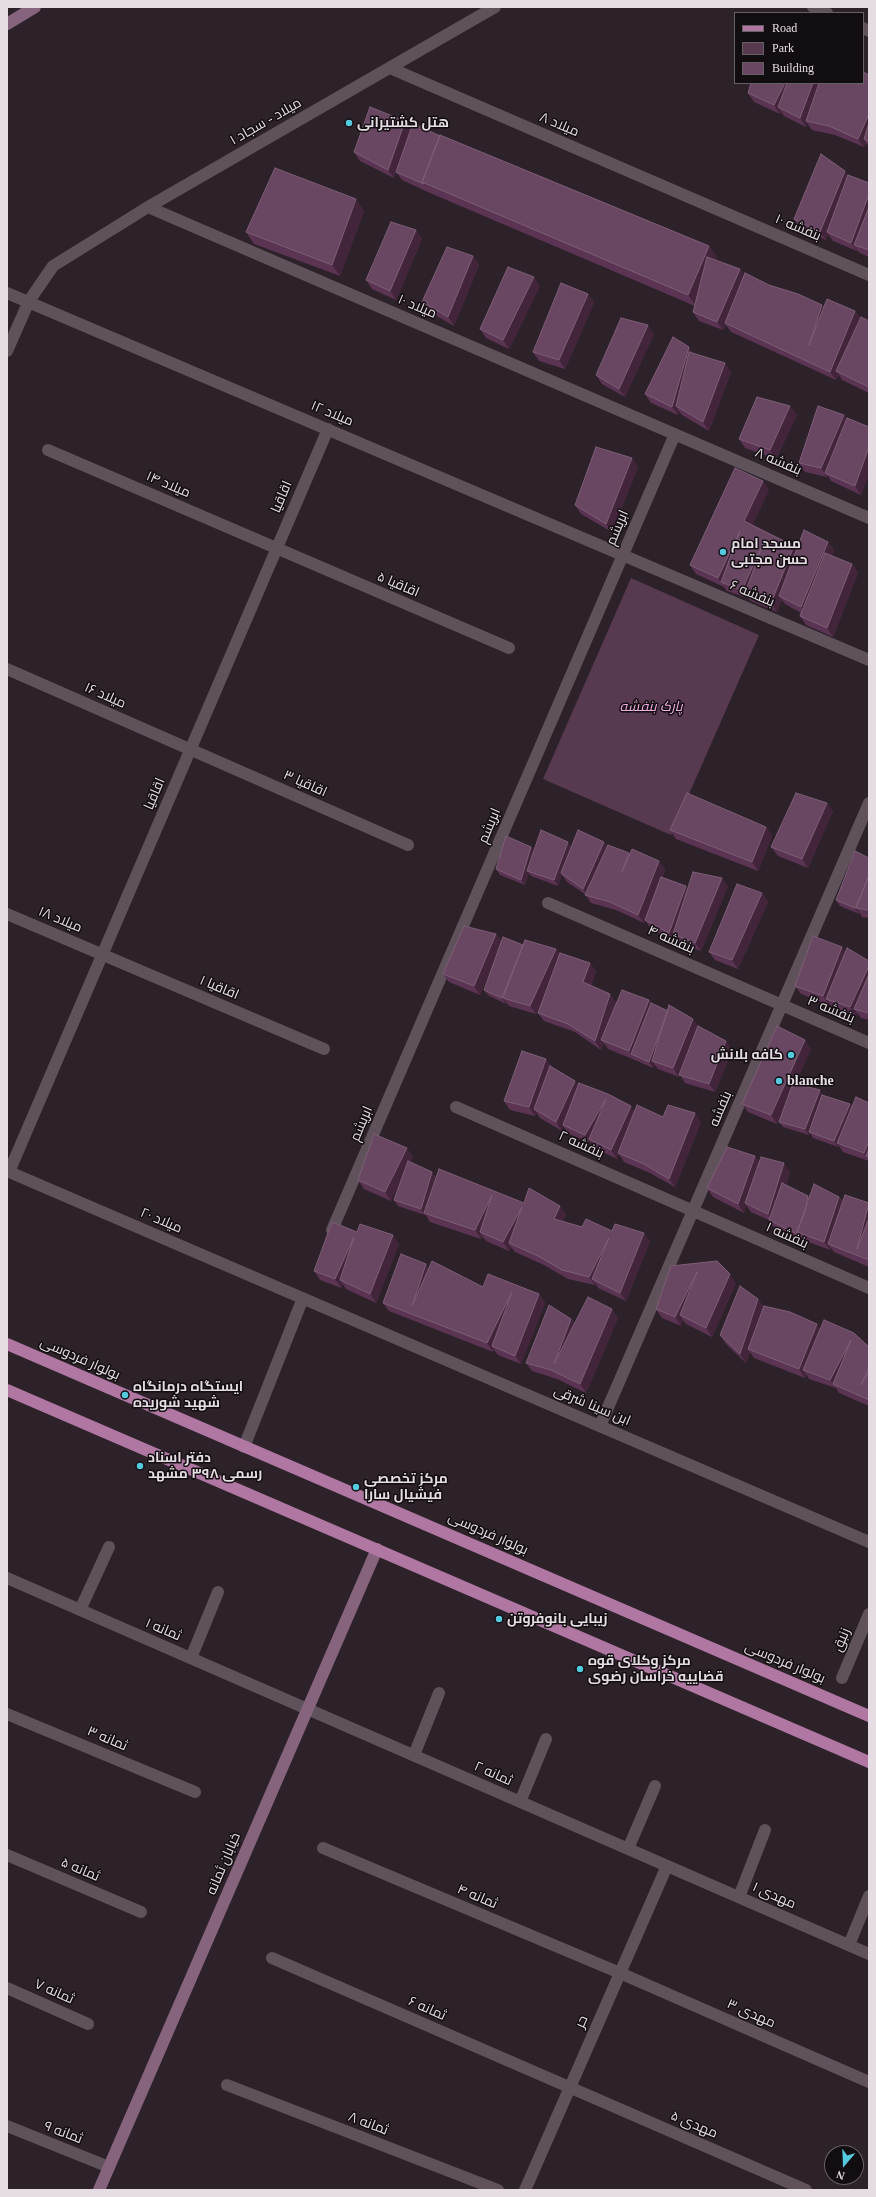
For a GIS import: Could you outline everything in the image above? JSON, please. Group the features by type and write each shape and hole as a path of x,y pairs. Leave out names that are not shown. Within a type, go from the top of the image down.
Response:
{"main road":[{"name":"بولوار فردوسی","path":"7,1344 869,1716"},
{"path":"7,1390 869,1762"}],"street":[{"path":"7,24 35,7"},
{"name":"میلاد - سجاد ۱","path":"29,301 53,266 148,207 495,7"},
{"path":"813,7 825,12"},
{"name":"میلاد ۸","path":"390,68 715,209"},
{"name":"میلاد ۱۰","path":"148,207 675,434"},
{"name":"بنفشه ۱۰","path":"715,209 869,275"},
{"name":"میلاد ۱۲","path":"7,293 29,301 623,555"},
{"path":"7,352 29,301"},
{"name":"اقاقیا","path":"8,1171 328,429"},
{"name":"بنفشه ۸","path":"675,434 869,518"},
{"name":"ابریشم","path":"332,1230 675,434"},
{"name":"میلاد ۱۴","path":"48,450 276,548"},
{"name":"اقاقیا ۵","path":"276,548 509,648"},
{"name":"بنفشه ۶","path":"623,555 869,660"},
{"name":"میلاد ۱۶","path":"7,669 190,750"},
{"name":"اقاقیا ۳","path":"190,750 408,845"},
{"name":"بنفشه","path":"600,1426 869,803"},
{"name":"بنفشه ۴","path":"548,902 782,1006"},
{"name":"میلاد ۱۸","path":"7,914 102,954"},
{"name":"اقاقیا ۱","path":"102,954 324,1049"},
{"name":"بنفشه ۳","path":"782,1006 869,1043"},
{"name":"بنفشه ۲","path":"456,1107 693,1211"},
{"name":"میلاد ۲۰","path":"8,1171 303,1298"},
{"name":"بنفشه ۱","path":"693,1211 869,1288"},
{"path":"244,1447 303,1298"},
{"name":"ابن سینا شرقی","path":"303,1298 869,1542"},
{"path":"80,1610 109,1547"},
{"name":"خیابان ثمانه","path":"99,2190 377,1549"},
{"name":"ثمانه ۱","path":"7,1578 307,1709"},
{"path":"190,1658 218,1592"},
{"name":"زنبق","path":"842,1678 869,1614"},
{"path":"414,1755 439,1693"},
{"name":"ثمانه ۲","path":"307,1709 667,1866"},
{"name":"ثمانه ۳","path":"7,1714 195,1792"},
{"path":"520,1802 546,1739"},
{"path":"628,1849 655,1786"},
{"path":"739,1897 765,1830"},
{"name":"ثمانه ۴","path":"323,1848 620,1973"},
{"name":"ثمانه ۵","path":"7,1855 141,1912"},
{"name":"مهدی ۱","path":"667,1866 869,1954"},
{"name":"حر","path":"525,2190 667,1866"},
{"path":"849,1945 869,1896"},
{"name":"ثمانه ۶","path":"272,1958 570,2088"},
{"name":"مهدی ۳","path":"620,1973 869,2082"},
{"name":"ثمانه ۷","path":"7,1988 88,2024"},
{"name":"ثمانه ۸","path":"227,2085 498,2190"},
{"name":"مهدی ۵","path":"570,2088 806,2190"},
{"name":"ثمانه ۹","path":"7,2126 109,2167"}],"green space":[{"name":"پارک بنفشه","path":"631,578 759,635 671,835 543,779"}],"building":[{"path":"864,72 869,75 869,114 858,139 829,126 806,121 819,84 864,84"},
{"path":"751,84 784,84 774,105 748,93"},
{"path":"787,84 813,84 800,118 778,107"},
{"path":"370,107 405,121 388,170 354,152"},
{"path":"413,123 440,136 422,182 424,184 396,172"},
{"path":"869,123 869,142 864,139"},
{"path":"440,135 709,246 688,295 422,182"},
{"path":"821,154 845,171 820,232 794,219"},
{"path":"275,168 356,199 332,265 246,232"},
{"path":"848,175 869,183 869,194 851,243 827,232"},
{"path":"869,207 869,250 854,245"},
{"path":"391,222 416,230 390,291 366,280"},
{"path":"447,247 473,256 448,317 422,302"},
{"path":"707,257 740,269 717,322 693,312"},
{"path":"508,267 534,277 503,340 480,329"},
{"path":"745,273 769,285 798,294 822,305 809,345 827,299 855,311 830,372 725,323"},
{"path":"561,283 588,294 559,360 533,352"},
{"path":"861,317 869,321 869,387 836,371"},
{"path":"621,318 648,325 619,389 596,375"},
{"path":"673,337 689,347 672,407 645,394"},
{"path":"689,352 725,363 703,422 676,406"},
{"path":"757,397 790,406 770,450 739,439"},
{"path":"818,406 844,415 821,468 799,463"},
{"path":"847,418 869,427 869,447 855,486 825,473"},
{"path":"596,447 632,458 606,524 575,505"},
{"path":"735,468 763,481 744,521 794,546 771,603 745,593 763,544 742,590 721,582 740,531 718,578 690,565"},
{"path":"804,530 828,542 801,607 779,596"},
{"path":"825,553 852,564 827,628 800,616"},
{"path":"687,793 766,827 752,862 670,830"},
{"path":"796,793 827,803 802,859 771,847"},
{"path":"541,830 568,842 554,880 527,871"},
{"path":"578,830 604,842 583,889 561,873"},
{"path":"506,836 531,847 521,880 496,869"},
{"path":"608,845 629,853 622,872 632,849 659,861 638,915 610,902 585,895"},
{"path":"855,851 869,858 869,875 855,908 836,900"},
{"path":"693,872 722,878 695,943 673,934"},
{"path":"869,875 869,910 856,908"},
{"path":"661,877 686,886 669,933 645,920"},
{"path":"737,884 762,893 732,960 709,952"},
{"path":"464,926 496,934 474,986 443,974"},
{"path":"813,936 842,947 823,996 795,986"},
{"path":"503,937 523,945 502,998 484,990"},
{"path":"525,940 556,949 530,1006 503,998"},
{"path":"847,948 869,961 869,966 850,1007 826,999"},
{"path":"560,953 590,963 583,982 610,994 595,1041 568,1024 538,1013"},
{"path":"869,974 869,1013 854,1009"},
{"path":"622,990 649,1000 629,1051 601,1040"},
{"path":"651,1003 668,1011 649,1062 631,1054"},
{"path":"669,1005 693,1019 673,1068 652,1061"},
{"path":"698,1026 726,1041 709,1084 679,1075"},
{"name":"blanche","path":"777,1026 805,1040 771,1115 742,1104"},
{"path":"522,1051 546,1059 529,1107 504,1101"},
{"path":"550,1066 575,1081 556,1122 534,1109"},
{"path":"579,1083 608,1094 631,1106 611,1150 589,1139 606,1099 585,1135 563,1125"},
{"path":"793,1083 820,1090 805,1129 779,1122"},
{"path":"822,1095 850,1104 834,1141 809,1132"},
{"path":"856,1097 869,1103 869,1141 864,1153 837,1143"},
{"path":"637,1105 663,1117 668,1105 695,1113 669,1179 644,1164 618,1153"},
{"path":"374,1134 407,1148 385,1192 358,1180"},
{"path":"727,1147 755,1156 738,1204 707,1188"},
{"path":"869,1148 869,1157 866,1156"},
{"path":"761,1157 784,1163 768,1214 745,1203"},
{"path":"408,1161 432,1172 421,1209 394,1200"},
{"path":"439,1169 524,1203 529,1188 560,1206 554,1219 582,1227 586,1219 612,1231 615,1224 644,1233 620,1293 592,1279 609,1238 589,1277 562,1270 538,1256 509,1243 522,1207 503,1242 480,1232 492,1195 475,1230 424,1213"},
{"path":"782,1183 808,1196 805,1212 797,1232 799,1235 769,1220"},
{"path":"814,1184 839,1197 824,1242 797,1232"},
{"path":"845,1195 869,1203 857,1249 869,1218 869,1260 828,1244"},
{"path":"332,1222 357,1232 360,1224 393,1235 370,1294 340,1280 354,1237 335,1279 314,1271"},
{"path":"401,1254 426,1264 412,1306 432,1261 483,1287 488,1274 539,1294 515,1356 492,1346 512,1292 487,1343 383,1303"},
{"path":"717,1261 730,1274 706,1328 680,1315 697,1272 675,1317 656,1309 671,1266"},
{"path":"740,1286 758,1299 740,1354 720,1335"},
{"path":"588,1297 612,1309 580,1384 551,1370 526,1363 549,1305 571,1319 554,1364"},
{"path":"764,1306 790,1312 817,1324 799,1369 748,1349"},
{"path":"824,1320 854,1333 869,1347 869,1367 861,1385 869,1371 869,1400 833,1384 851,1340 830,1380 803,1370"}],"place":[{"name":"هتل کشتیرانی","path":"349,123"},
{"name":"مسجد امام حسن مجتبی","path":"723,552"},
{"name":"کافه بلانش","path":"791,1055"},
{"name":"blanche","path":"779,1081"},
{"name":"ایستگاه درمانگاه شهید شوریده","path":"125,1395"},
{"name":"دفتر اسناد رسمی ۳۹۸ مشهد","path":"140,1466"},
{"name":"مرکز تخصصی فیشیال سارا","path":"356,1487"},
{"name":"زیبایی بانوفروتن","path":"499,1619"},
{"name":"مرکز وکلای قوه قضاییه خراسان رضوی","path":"580,1669"}]}
